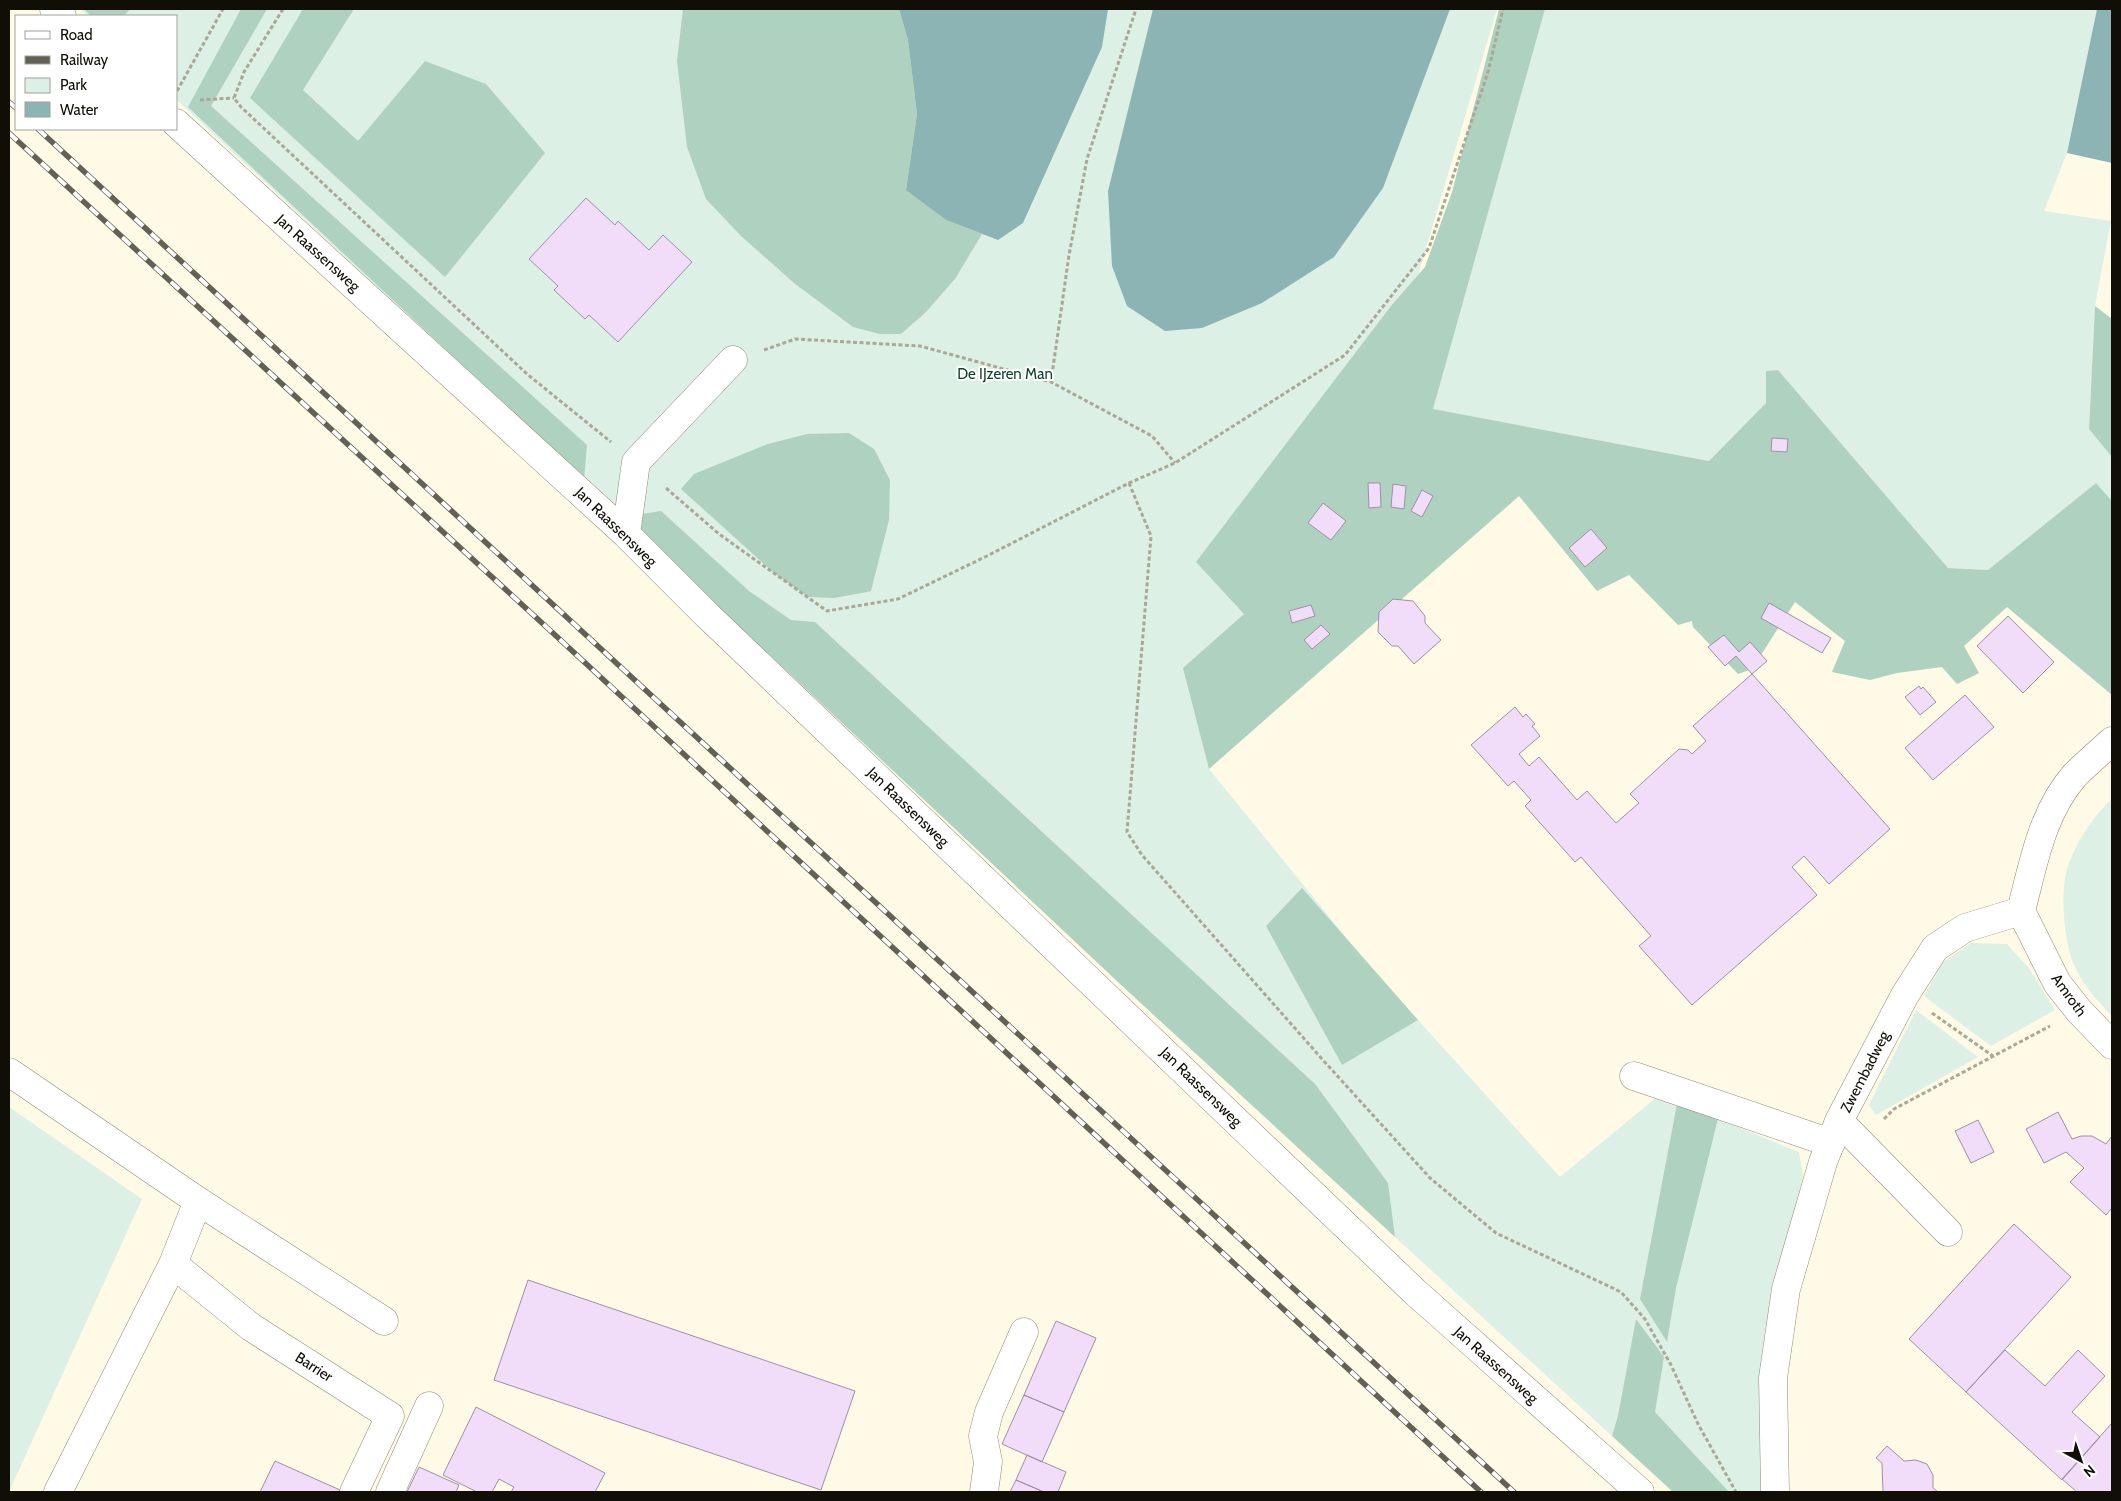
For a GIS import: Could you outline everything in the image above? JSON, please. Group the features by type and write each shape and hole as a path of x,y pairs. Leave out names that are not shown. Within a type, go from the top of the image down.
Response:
{"street":[{"name":"Jan Raassensweg","path":"184,113 626,534 714,622 1415,1292 1640,1492"},
{"path":"626,534 636,462 733,360"},
{"path":"2021,911 2038,846 2053,807 2074,776 2112,741"},
{"name":"Zwembadweg","path":"1775,1492 1773,1378 1786,1289 1835,1132 1905,995 1935,948 1965,928 2021,911"},
{"name":"Amroth","path":"2021,911 2057,984 2079,1011 2112,1045"},
{"path":"9,1072 198,1201 384,1321"},
{"path":"1634,1076 1835,1132 1859,1141 1948,1232"},
{"path":"58,1492 173,1264 198,1201"},
{"name":"Barrier","path":"173,1264 251,1327 390,1416 354,1492"},
{"path":"984,1492 988,1462 982,1436 990,1412 1024,1332"},
{"path":"390,1492 429,1406"}],"path":[{"path":"178,88 223,9"},
{"path":"234,98 244,72 283,9"},
{"path":"1052,382 1069,255 1087,159 1136,9"},
{"path":"234,98 241,107 527,374 636,462 719,534 826,611 898,599 1175,463 1346,355 1429,248 1488,72 1503,9"},
{"path":"184,113 200,100 234,98"},
{"path":"733,360 795,339 920,346 1052,382 1152,436 1175,463"},
{"path":"1129,484 1151,536 1127,832 1142,855 1155,870 1430,1178 1496,1233 1621,1292 1645,1320 1672,1365 1698,1424 1736,1492"},
{"path":"1905,995 1993,1056"},
{"path":"1859,1141 1894,1109 2079,1011"}],"green space":[{"name":"De IJzeren Man","path":"80,9 1497,9 1341,535 1203,746 1209,769 1415,1022 1418,1020 1560,1177 1658,1096 1677,1104 1713,1140 1718,1119 1799,1152 1803,1176 1792,1225 1760,1432 1762,1492 1692,1492 1616,1425 1612,1436 1395,1237 1393,1224 907,784 178,101 178,15 87,15"},
{"path":"84,9 130,9 125,15 90,15"},
{"path":"241,9 267,9 211,106 587,445 584,480 188,107"},
{"path":"303,9 354,9 303,90 358,141 425,61 486,84 545,153 445,277 250,98"},
{"path":"683,9 899,9 908,40 917,114 906,189 946,220 982,234 955,279 925,313 901,334 880,334 853,327 794,283 741,236 706,199 687,147 677,61"},
{"path":"1499,9 1545,9 1433,409 1709,461 1766,403 1766,371 1778,370 1948,568 1988,570 2096,483 2112,501 2112,695 2007,607 1964,646 1979,673 1957,684 1942,667 1897,673 1870,680 1832,672 1845,641 1795,602 1752,669 1738,674 1693,627 1692,621 1678,625 1629,575 1597,591 1519,496 1209,769 1183,668 1244,614 1196,562 1391,306 1425,267 1452,192"},
{"path":"1545,9 2097,9 2067,153 2044,211 2111,221 2095,306 2089,429 2112,457 2112,501 2096,483 1988,570 1948,568 1778,370 1766,371 1766,403 1709,461 1432,409"},
{"path":"2095,306 2112,319 2112,457 2089,429"},
{"path":"849,433 874,449 890,480 889,520 871,591 834,598 808,597 774,573 681,489 694,474 768,444 807,434"},
{"path":"661,511 749,591 791,620 815,622 1315,1084 1388,1183 1395,1237 1119,983 623,517"},
{"path":"2112,799 2112,1016 2087,987 2071,957 2064,919 2064,892 2067,869 2080,840 2092,822"},
{"path":"1302,888 1418,1020 1342,1065 1266,926"},
{"path":"1971,943 2007,944 2028,967 2055,1010 1991,1046 1924,996 1943,962"},
{"path":"1916,1010 1978,1057 1876,1115 1869,1105"},
{"path":"1677,1104 1718,1119 1676,1288 1667,1342 1640,1299"},
{"path":"9,1107 142,1199 9,1492"},
{"path":"1636,1319 1664,1357 1655,1412 1729,1492 1673,1492 1612,1436 1618,1416"}],"water":[{"path":"899,9 1108,9 1102,47 1023,223 998,240 946,220 906,190 917,114 908,40"},
{"path":"1153,9 1450,9 1383,188 1334,257 1262,303 1202,328 1165,331 1127,306 1112,266 1108,191"},
{"path":"2097,9 2112,9 2112,163 2067,153"}],"building":[{"path":"586,198 615,225 618,221 649,250 663,235 692,262 618,342 589,315 585,319 554,290 558,286 529,259"},
{"path":"1772,438 1788,439 1787,452 1771,451"},
{"path":"1368,483 1380,483 1381,507 1369,508"},
{"path":"1393,484 1406,486 1404,509 1391,507"},
{"path":"1422,490 1433,496 1422,517 1411,511"},
{"path":"1323,503 1346,521 1331,540 1308,523"},
{"path":"1591,529 1607,548 1585,567 1569,548"},
{"path":"1393,599 1413,601 1425,616 1425,623 1441,640 1414,664 1398,646 1392,646 1378,632 1379,612"},
{"path":"1769,603 1831,638 1822,653 1761,618"},
{"path":"1311,605 1315,616 1292,623 1289,611"},
{"path":"2008,616 2054,662 2023,693 1977,646"},
{"path":"1321,625 1330,634 1312,649 1304,640"},
{"path":"1724,635 1739,652 1750,642 1767,661 1752,674 1736,656 1725,666 1708,647"},
{"path":"1752,674 1890,829 1829,884 1804,856 1792,867 1817,895 1692,1005 1639,946 1651,936 1581,857 1575,862 1525,806 1531,800 1514,781 1508,786 1471,745 1515,707 1523,717 1526,714 1535,724 1532,726 1540,736 1519,754 1529,766 1539,757 1577,800 1587,791 1616,823 1639,803 1630,794 1679,749 1688,750 1692,754 1706,741 1693,726"},
{"path":"1919,686 1921,689 1923,687 1936,702 1920,715 1905,697"},
{"path":"1965,695 1994,727 1933,780 1905,748"},
{"path":"2058,1112 2072,1139 2081,1136 2092,1136 2106,1144 2112,1136 2112,1208 2106,1215 2070,1182 2084,1168 2066,1152 2044,1163 2026,1129"},
{"path":"1978,1120 1994,1152 1971,1163 1955,1131"},
{"path":"2014,1224 2071,1277 1966,1392 1909,1339"},
{"path":"528,1280 855,1391 821,1490 494,1380"},
{"path":"1056,1321 1096,1338 1064,1412 1024,1395"},
{"path":"2005,1350 2045,1386 2078,1350 2105,1376 2072,1412 2100,1437 2062,1480 1966,1392"},
{"path":"1024,1395 1064,1412 1042,1462 1002,1444"},
{"path":"476,1407 605,1473 595,1492 511,1492 514,1487 499,1479 492,1492 477,1492 443,1475"},
{"path":"2112,1423 2112,1492 2077,1492 2062,1479"},
{"path":"1887,1446 1904,1461 1916,1460 1927,1464 1933,1475 1933,1488 1938,1492 1883,1492 1882,1463 1876,1458"},
{"path":"1027,1455 1066,1472 1058,1492 1044,1492 1016,1480"},
{"path":"275,1461 340,1490 339,1492 260,1492"},
{"path":"419,1467 459,1485 456,1492 407,1492"},
{"path":"1016,1480 1044,1492 1010,1492"}],"railway":[{"path":"9,102 15,107"},
{"path":"39,130 1514,1492"},
{"path":"9,133 554,634 1481,1492"}]}
